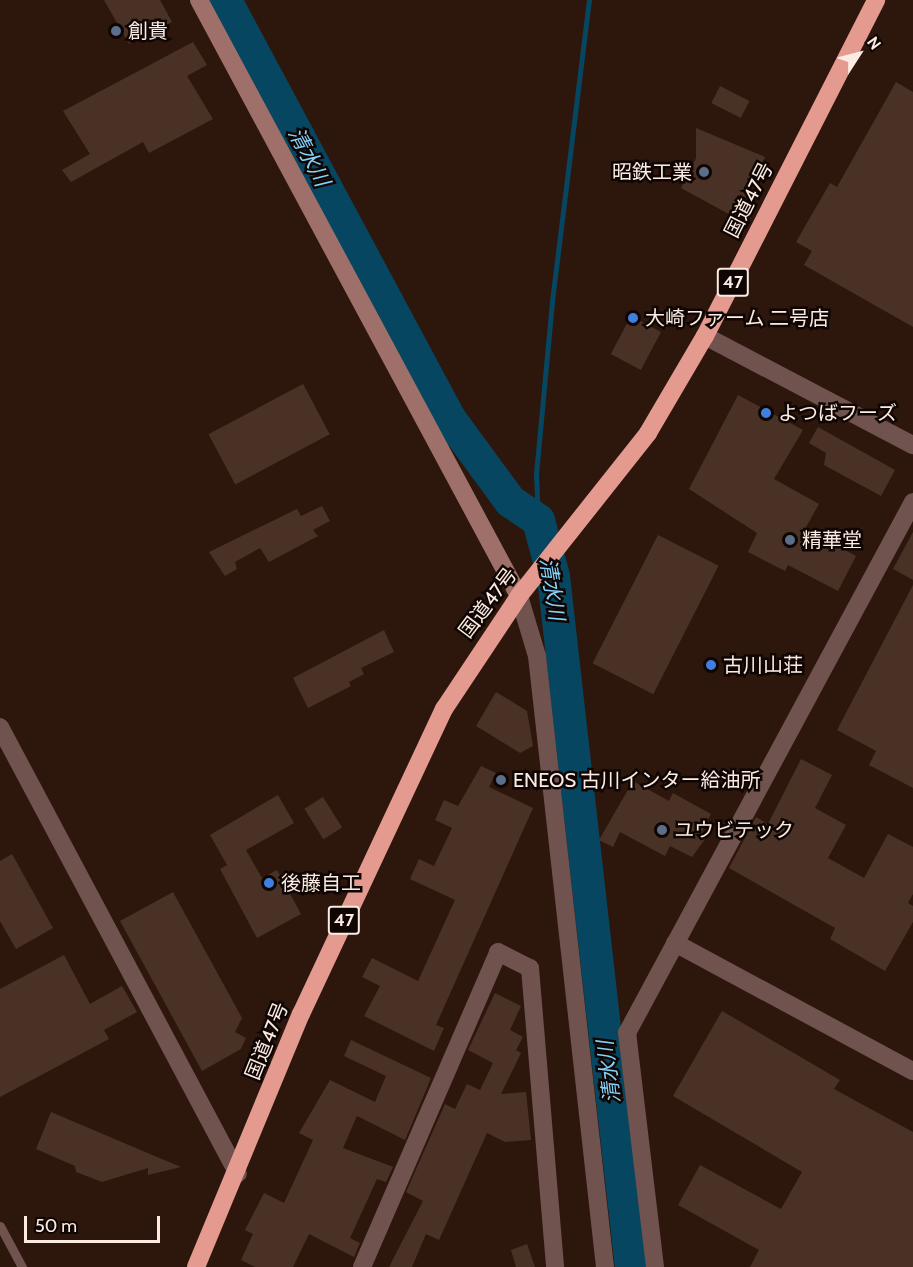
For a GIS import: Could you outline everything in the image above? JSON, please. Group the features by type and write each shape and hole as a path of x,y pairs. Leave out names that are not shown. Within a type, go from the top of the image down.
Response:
{"highway":[{"name":"国道47号","path":"196,1267 238,1174 302,1014 398,802 444,709 521,593 561,546 648,433 705,336 876,0"}],"street":[{"path":"199,0 521,593 537,656 605,1267"},
{"path":"705,336 913,445"},
{"path":"655,1267 627,1033 913,502"},
{"path":"0,728 238,1174"},
{"path":"675,943 913,1071"},
{"path":"362,1267 498,952 530,968 555,1267"}],"lane":[{"path":"0,1226 22,1267"}],"building":[{"path":"104,0 160,0 172,22 129,44"},
{"path":"193,42 207,65 187,76 213,119 149,153 143,142 71,182 62,170 90,154 63,111"},
{"path":"896,82 913,92 913,327 804,265 812,251 796,242 830,183 837,187"},
{"path":"720,86 749,101 741,118 711,103"},
{"path":"696,128 765,157 736,218 681,188 696,158"},
{"path":"631,316 661,332 641,370 611,354"},
{"path":"303,384 330,434 235,485 209,434"},
{"path":"738,395 803,430 774,479 819,504 805,529 856,556 838,591 788,565 785,571 748,552 757,533 689,489"},
{"path":"818,427 895,470 881,496 824,465 826,453 809,443"},
{"path":"322,506 330,521 313,530 318,536 269,562 260,548 235,562 237,569 225,576 209,552 297,509 301,516"},
{"path":"913,532 913,580 893,569"},
{"path":"658,535 719,566 653,694 593,663"},
{"path":"913,585 913,788 869,765 876,751 837,730"},
{"path":"384,630 394,652 361,668 364,674 349,682 351,686 308,708 293,678"},
{"path":"496,692 527,711 533,746 520,753 476,726"},
{"path":"801,759 832,775 815,808 846,825 828,858 864,878 888,834 913,847 913,894 908,903 913,906 913,922 885,971 830,939 835,928 729,868 756,817 768,824"},
{"path":"481,766 496,773 489,787 533,808 436,1025 444,1028 434,1051 364,1016 380,986 362,977 372,958 418,981 455,900 410,879 419,859 434,866 452,828 435,820 444,800 458,806"},
{"path":"633,781 669,801 673,793 711,814 702,832 708,835 692,857 670,846 665,856 620,832 613,847 599,840"},
{"path":"278,795 294,823 246,850 262,878 277,870 301,914 257,938 220,869 227,865 210,835"},
{"path":"323,797 342,828 323,839 304,809"},
{"path":"12,854 53,928 16,949 0,921 0,861"},
{"path":"173,892 242,1018 235,1032 246,1038 241,1049 202,1071 120,921"},
{"path":"64,955 90,1004 122,986 137,1012 104,1030 109,1039 0,1097 0,989"},
{"path":"495,993 521,1006 510,1030 523,1037 516,1050 521,1053 501,1094 526,1092 531,1140 505,1142 487,1133 439,1240 426,1234 412,1267 389,1267 423,1201 406,1192 445,1104 455,1109 467,1084 480,1090 493,1063 468,1050"},
{"path":"722,1011 840,1080 834,1089 913,1132 913,1267 750,1267 759,1250 678,1205 700,1165 781,1209 802,1172 673,1096"},
{"path":"351,1040 431,1078 405,1140 357,1116 343,1148 393,1167 386,1182 377,1179 350,1238 360,1243 354,1257 309,1234 293,1267 255,1267 241,1260 253,1234 245,1230 264,1193 284,1203 313,1140 299,1133 330,1080 375,1102 386,1076 344,1056"},
{"path":"51,1112 181,1167 148,1175 148,1168 102,1182 76,1172 75,1166 36,1149"},
{"path":"527,1244 535,1267 516,1267 511,1250"}],"waterway":[{"name":"清水川","path":"225,0 449,418 510,501 538,520 553,576 631,1267"},
{"path":"538,520 536,474 552,301 589,0"}],"place":[{"name":"創貴","path":"116,31"},
{"name":"昭鉄工業","path":"704,172"},
{"name":"大崎ファーム 二号店","path":"633,318"},
{"name":"よつばフーズ","path":"766,413"},
{"name":"精華堂","path":"790,540"},
{"name":"古川山荘","path":"711,665"},
{"name":"ENEOS 古川インター給油所","path":"501,780"},
{"name":"ユウビテック","path":"662,830"},
{"name":"後藤自工","path":"269,883"}]}
